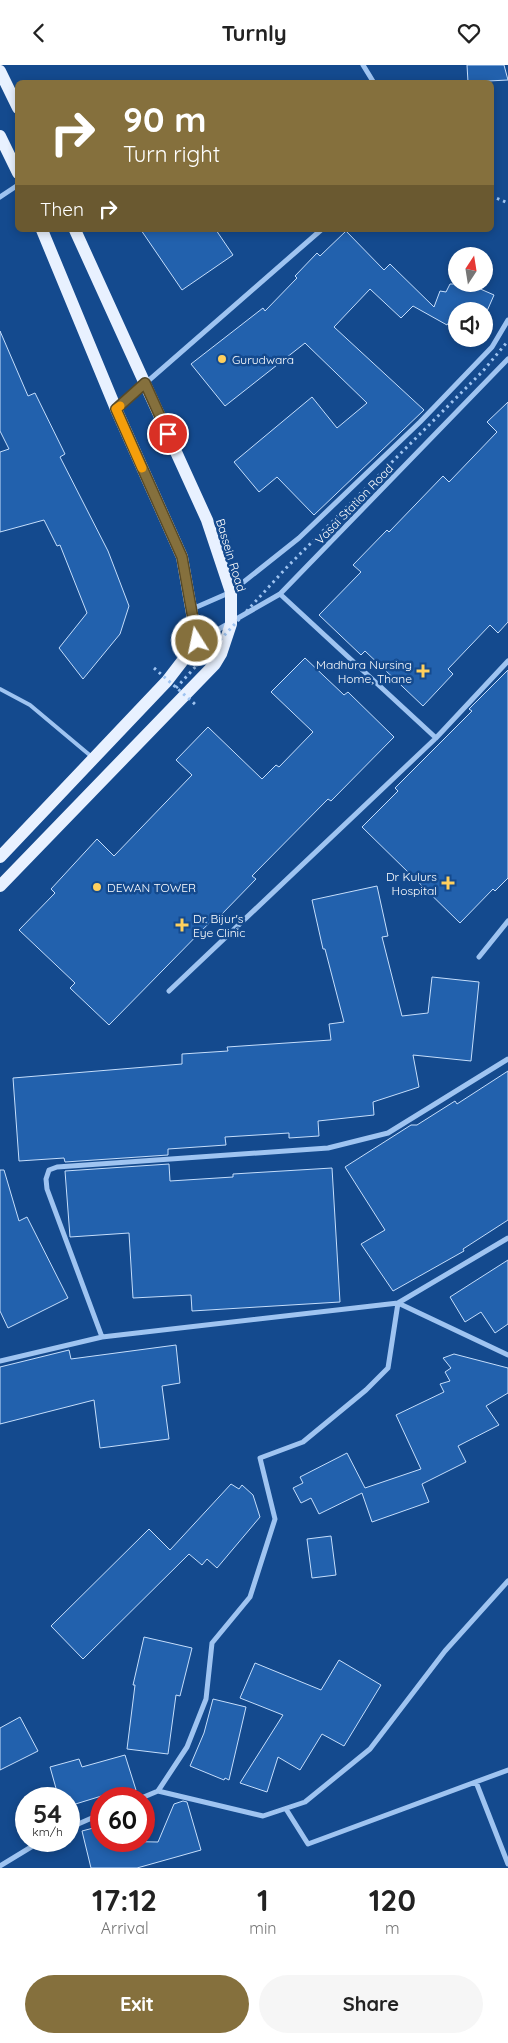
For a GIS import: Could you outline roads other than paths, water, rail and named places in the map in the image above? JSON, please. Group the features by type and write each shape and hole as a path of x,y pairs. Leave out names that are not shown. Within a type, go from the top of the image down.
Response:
{"main road":[{"path":"0,71 15,102"},
{"path":"0,136 15,167"},
{"path":"0,857 168,681 197,641 182,557 116,409 43,232"},
{"name":"Bassein Road","path":"0,886 215,664 221,654 231,624 231,592 207,520 76,232"}],"street":[{"path":"363,65 372,80"},
{"path":"0,197 15,187"},
{"path":"116,409 319,232"},
{"path":"192,609 231,592 299,538 420,422 492,347 508,320"},
{"name":"Vasai Station Road","path":"197,641 231,624 280,594 508,359"},
{"path":"280,594 436,737"},
{"path":"169,991 436,737 508,661"},
{"path":"479,957 508,921"},
{"path":"102,1337 47,1189 46,1179 49,1170 58,1167 328,1148 388,1133 508,1059"},
{"path":"0,1361 102,1337 398,1303 508,1238"},
{"path":"398,1303 508,1355"},
{"path":"155,1792 158,1791 187,1747 206,1699 212,1643 250,1597 275,1519 260,1459 303,1442 366,1390 388,1368 398,1303"},
{"path":"158,1791 263,1816 305,1802 370,1749 445,1651 508,1581"},
{"path":"286,1809 308,1844 508,1770"},
{"path":"476,1782 508,1863"},
{"path":"0,1866 23,1852"}],"lane":[{"path":"0,689 30,705 93,759"}],"place":[{"name":"Gurudwara","path":"222,359"},
{"name":"Madhura Nursing Home, Thane","path":"423,671"},
{"name":"Dr Kulurs Hospital","path":"448,883"},
{"name":"DEWAN TOWER","path":"97,887"},
{"name":"Dr. Bijur's Eye Clinic","path":"182,925"}]}
